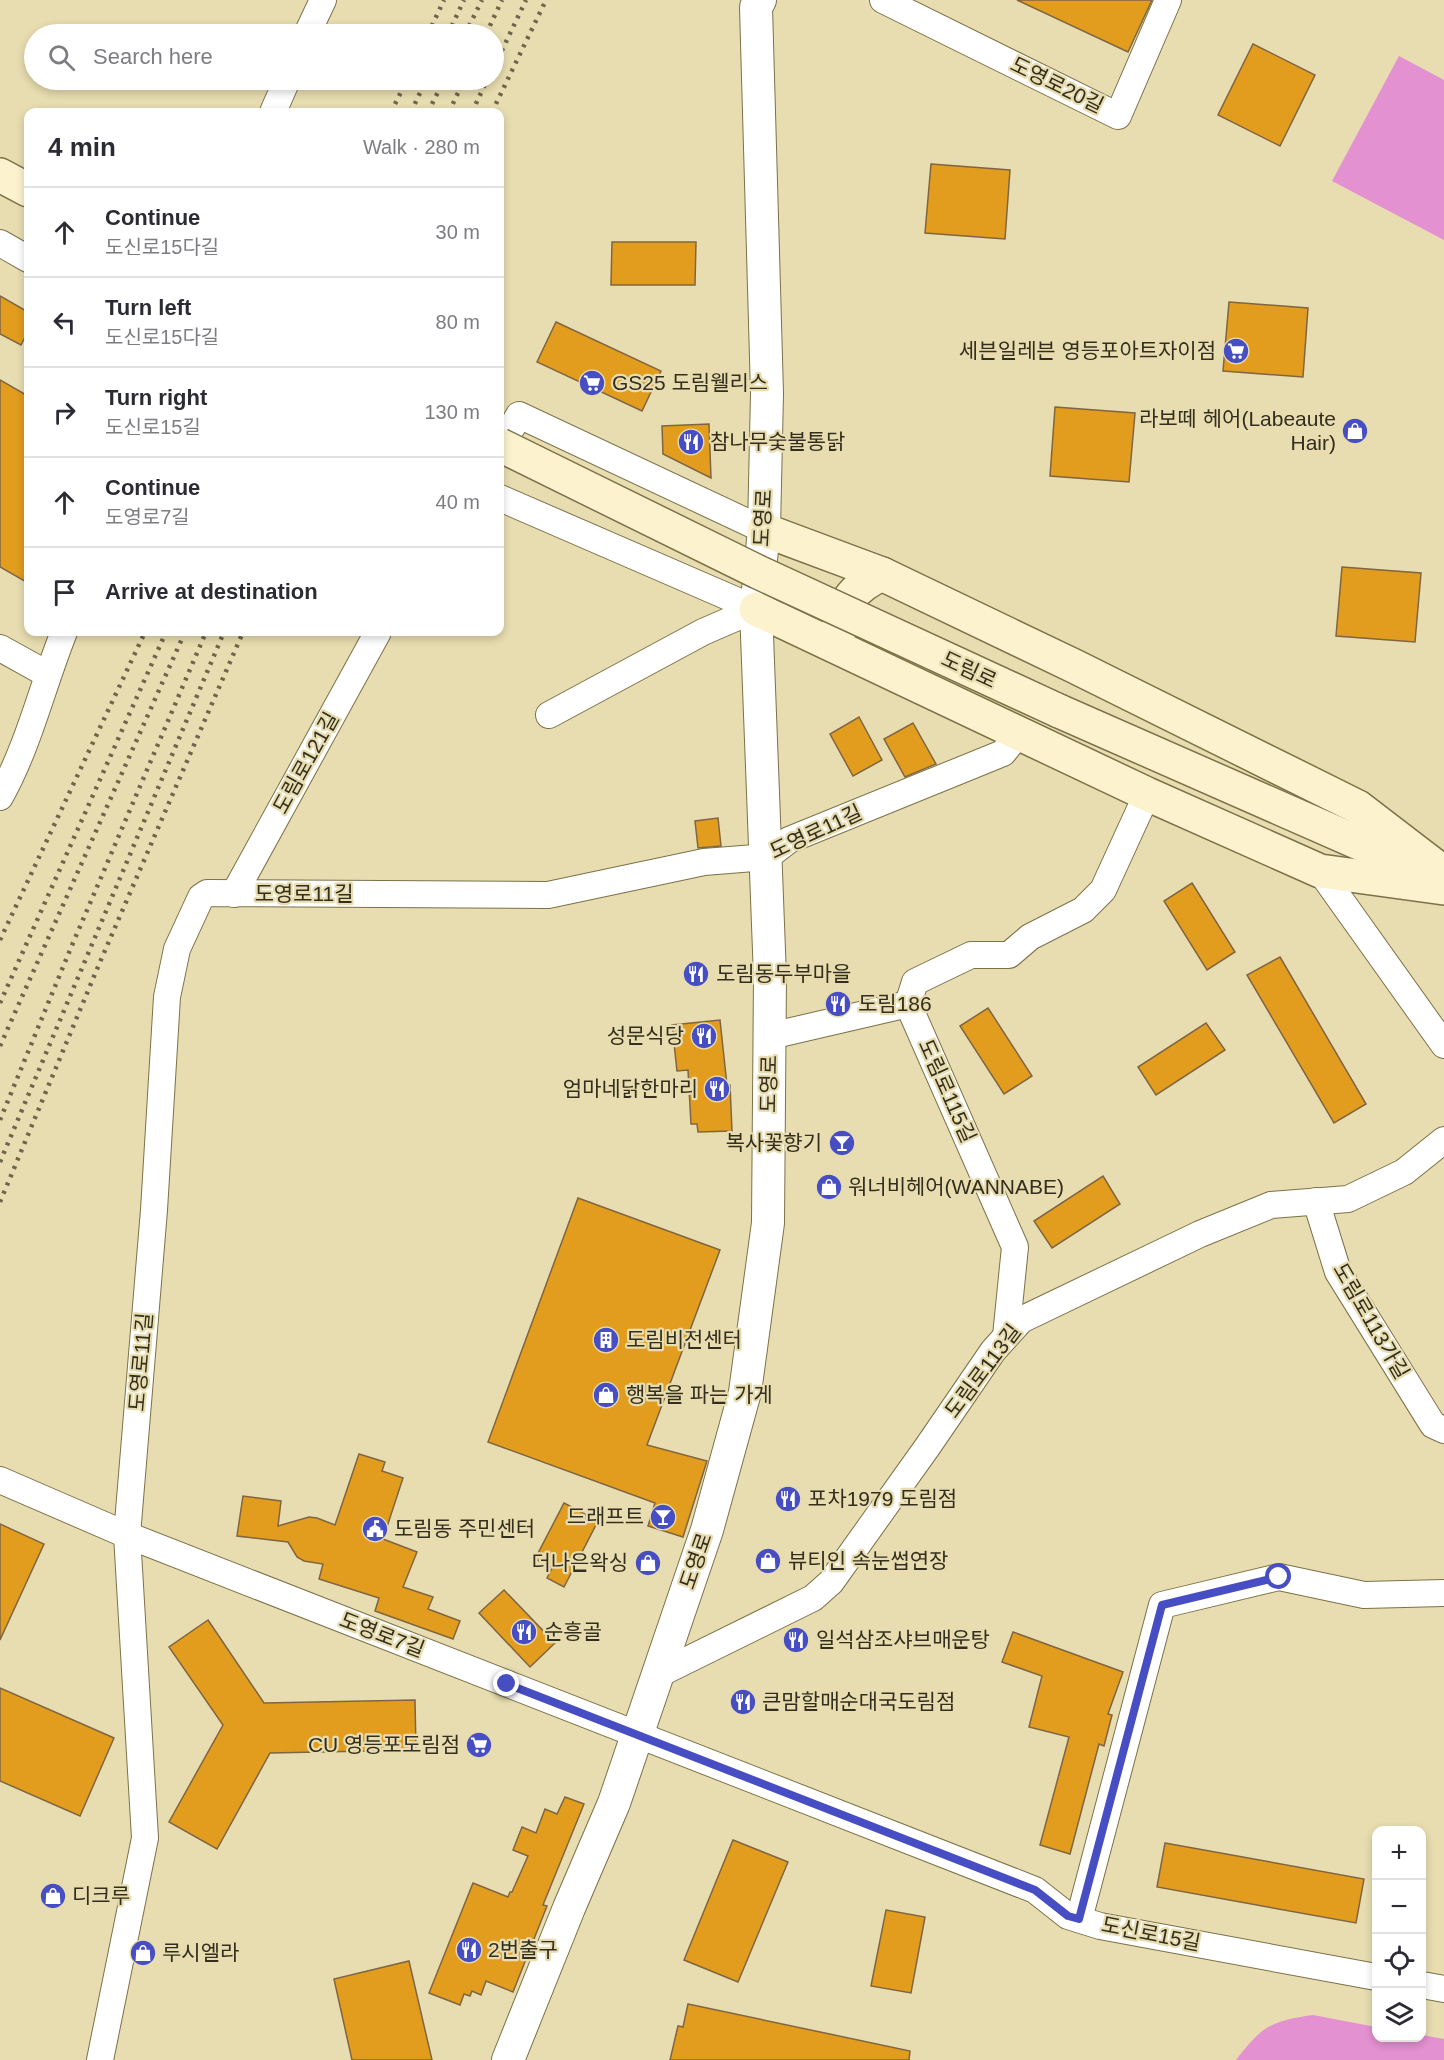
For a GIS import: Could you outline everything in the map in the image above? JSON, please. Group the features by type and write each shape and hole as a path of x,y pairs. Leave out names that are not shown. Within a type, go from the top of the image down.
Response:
{"main road":[{"path":"0,175 24,188"},
{"name":"도림로","path":"504,449 769,577 1059,711 1444,880"},
{"path":"764,530 882,574 1358,807 1444,873"},
{"path":"840,649 839,618 850,598 863,583 882,574"},
{"path":"756,609 1147,794 1320,871 1444,888"}],"street":[{"path":"312,24 323,0"},
{"name":"도영로","path":"508,2060 568,1908 614,1803 707,1530 745,1392 768,1223 770,978 756,609 764,530 767,393 756,7 760,0"},
{"name":"도영로20길","path":"883,0 1118,116 1168,0"},
{"path":"275,108 283,90"},
{"path":"0,243 24,257"},
{"path":"504,440 519,415 764,530"},
{"path":"504,500 756,609"},
{"path":"549,715 702,632 756,609"},
{"path":"0,797 32,727 47,674 62,636"},
{"name":"도림로121길","path":"234,894 376,636"},
{"path":"0,648 47,674"},
{"name":"도영로11길","path":"127,1535 154,1210 166,997 177,949 201,897 207,893 548,895 704,862 767,857 789,840 1003,753 1019,733"},
{"path":"908,1004 915,982 971,955 1009,955 1029,937 1083,910 1103,890 1147,794"},
{"path":"1320,871 1444,1045"},
{"name":"도영로","path":"770,1036 908,1004"},
{"name":"도림로115길","path":"908,1004 1015,1247 1006,1336"},
{"name":"도림로113길","path":"657,1675 813,1598 831,1582 993,1351 1021,1320 1200,1234 1271,1205 1348,1199 1404,1172 1444,1140"},
{"name":"도림로113가길","path":"1316,1201 1338,1272 1440,1423"},
{"name":"도영로7길","path":"0,1480 127,1535 637,1735"},
{"path":"100,2060 145,1838 127,1535"},
{"path":"1079,1919 1162,1605 1279,1577 1364,1595 1444,1593"},
{"name":"도신로15길","path":"637,1735 1035,1890 1068,1916 1100,1926 1372,1976"}],"shaded area":[{"path":"1399,56 1444,80 1444,240 1332,181"},
{"path":"1313,2015 1372,2026 1372,2042 1426,2042 1426,2036 1444,2039 1444,2060 1236,2060 1261,2032 1287,2020"}],"building":[{"path":"1017,0 1152,0 1128,52"},
{"path":"1253,44 1315,75 1280,146 1218,115"},
{"path":"931,164 1010,170 1005,239 925,233"},
{"path":"612,242 696,242 695,285 611,285"},
{"path":"0,296 24,310 24,339 21,345 0,334"},
{"path":"1229,302 1308,308 1303,377 1223,371"},
{"path":"556,322 661,371 642,411 537,362"},
{"path":"0,380 24,394 24,581 0,567"},
{"path":"1055,407 1135,413 1129,482 1050,476"},
{"path":"709,424 711,478 663,454 662,426"},
{"path":"1342,567 1421,573 1415,642 1336,636"},
{"path":"859,717 882,760 853,776 830,734"},
{"path":"913,723 936,764 905,777 884,739"},
{"path":"718,818 721,846 698,848 695,821"},
{"path":"1192,883 1235,952 1207,970 1164,901"},
{"path":"1280,957 1366,1104 1334,1123 1247,975"},
{"path":"988,1008 1032,1076 1004,1094 960,1026"},
{"path":"720,1020 727,1085 730,1085 732,1131 698,1132 697,1124 691,1124 688,1070 677,1071 672,1025"},
{"path":"1206,1023 1225,1050 1156,1095 1138,1067"},
{"path":"1103,1176 1120,1204 1052,1248 1034,1221"},
{"name":"도림비전센터","path":"578,1198 720,1250 647,1445 707,1461 683,1537 648,1526 655,1503 488,1442"},
{"path":"359,1454 385,1462 382,1471 403,1478 383,1539 417,1552 403,1587 433,1597 428,1609 460,1621 453,1639 375,1611 379,1598 319,1579 323,1564 304,1561 297,1557 288,1542 237,1536 243,1496 281,1501 278,1526 309,1517 335,1525"},
{"path":"564,1503 598,1521 564,1587 547,1578 552,1568 535,1559"},
{"path":"0,1524 44,1544 0,1640"},
{"path":"504,1590 555,1643 530,1667 479,1613"},
{"path":"208,1620 264,1703 415,1700 416,1750 270,1753 217,1849 169,1822 223,1725 169,1647"},
{"path":"1013,1632 1123,1672 1108,1714 1112,1715 1104,1746 1099,1744 1070,1854 1040,1845 1069,1737 1029,1727 1042,1676 1002,1662"},
{"path":"0,1688 114,1738 80,1816 0,1781"},
{"path":"565,1797 584,1804 543,1905 547,1906 513,1992 486,1981 481,1995 472,1991 470,1996 464,1994 460,2005 429,1993 473,1883 508,1897 528,1856 513,1850 522,1827 536,1833 545,1809 557,1814"},
{"path":"733,1840 788,1862 738,1982 684,1960"},
{"path":"1165,1843 1364,1879 1356,1923 1157,1887"},
{"path":"886,1910 925,1917 911,1993 871,1986"},
{"path":"409,1961 432,2060 352,2060 334,1979"},
{"path":"688,2004 910,2051 909,2060 670,2060 678,2026 683,2027"}],"railway":[{"path":"433,24 444,0"},
{"path":"453,24 464,0"},
{"path":"470,24 482,0"},
{"path":"491,24 502,0"},
{"path":"504,46 526,0"},
{"path":"504,87 546,0"},
{"path":"393,108 402,90"},
{"path":"413,108 421,90"},
{"path":"430,108 439,90"},
{"path":"451,108 459,90"},
{"path":"474,108 482,90"},
{"path":"494,108 503,90"},
{"path":"0,940 143,636"},
{"path":"0,1003 164,636"},
{"path":"0,1046 183,636"},
{"path":"0,1120 204,636"},
{"path":"0,1162 222,636"},
{"path":"0,1202 100,962 241,636"}],"place":[{"name":"세븐일레븐 영등포아트자이점","path":"1236,351"},
{"name":"GS25 도림웰리스","path":"592,383"},
{"name":"라보떼 헤어(Labeaute Hair)","path":"1355,431"},
{"name":"참나무숯불통닭","path":"691,442"},
{"name":"도림동두부마을","path":"696,974"},
{"name":"도림186","path":"838,1004"},
{"name":"성문식당","path":"704,1036"},
{"name":"엄마네닭한마리","path":"717,1089"},
{"name":"복사꽃향기","path":"842,1143"},
{"name":"워너비헤어(WANNABE)","path":"829,1187"},
{"name":"도림비전센터","path":"606,1340"},
{"name":"행복을 파는 가게","path":"606,1395"},
{"name":"포차1979 도림점","path":"788,1499"},
{"name":"드래프트","path":"663,1517"},
{"name":"도림동 주민센터","path":"375,1529"},
{"name":"뷰티인 속눈썹연장","path":"768,1561"},
{"name":"더나은왁싱","path":"648,1563"},
{"name":"순흥골","path":"524,1632"},
{"name":"일석삼조샤브매운탕","path":"796,1640"},
{"name":"큰맘할매순대국도림점","path":"743,1702"},
{"name":"CU 영등포도림점","path":"479,1745"},
{"name":"디크루","path":"53,1896"},
{"name":"2번출구","path":"469,1950"},
{"name":"루시엘라","path":"143,1953"}],"route":[{"path":"507,1684 1035,1890 1068,1916 1079,1919 1162,1605 1279,1577"}]}
